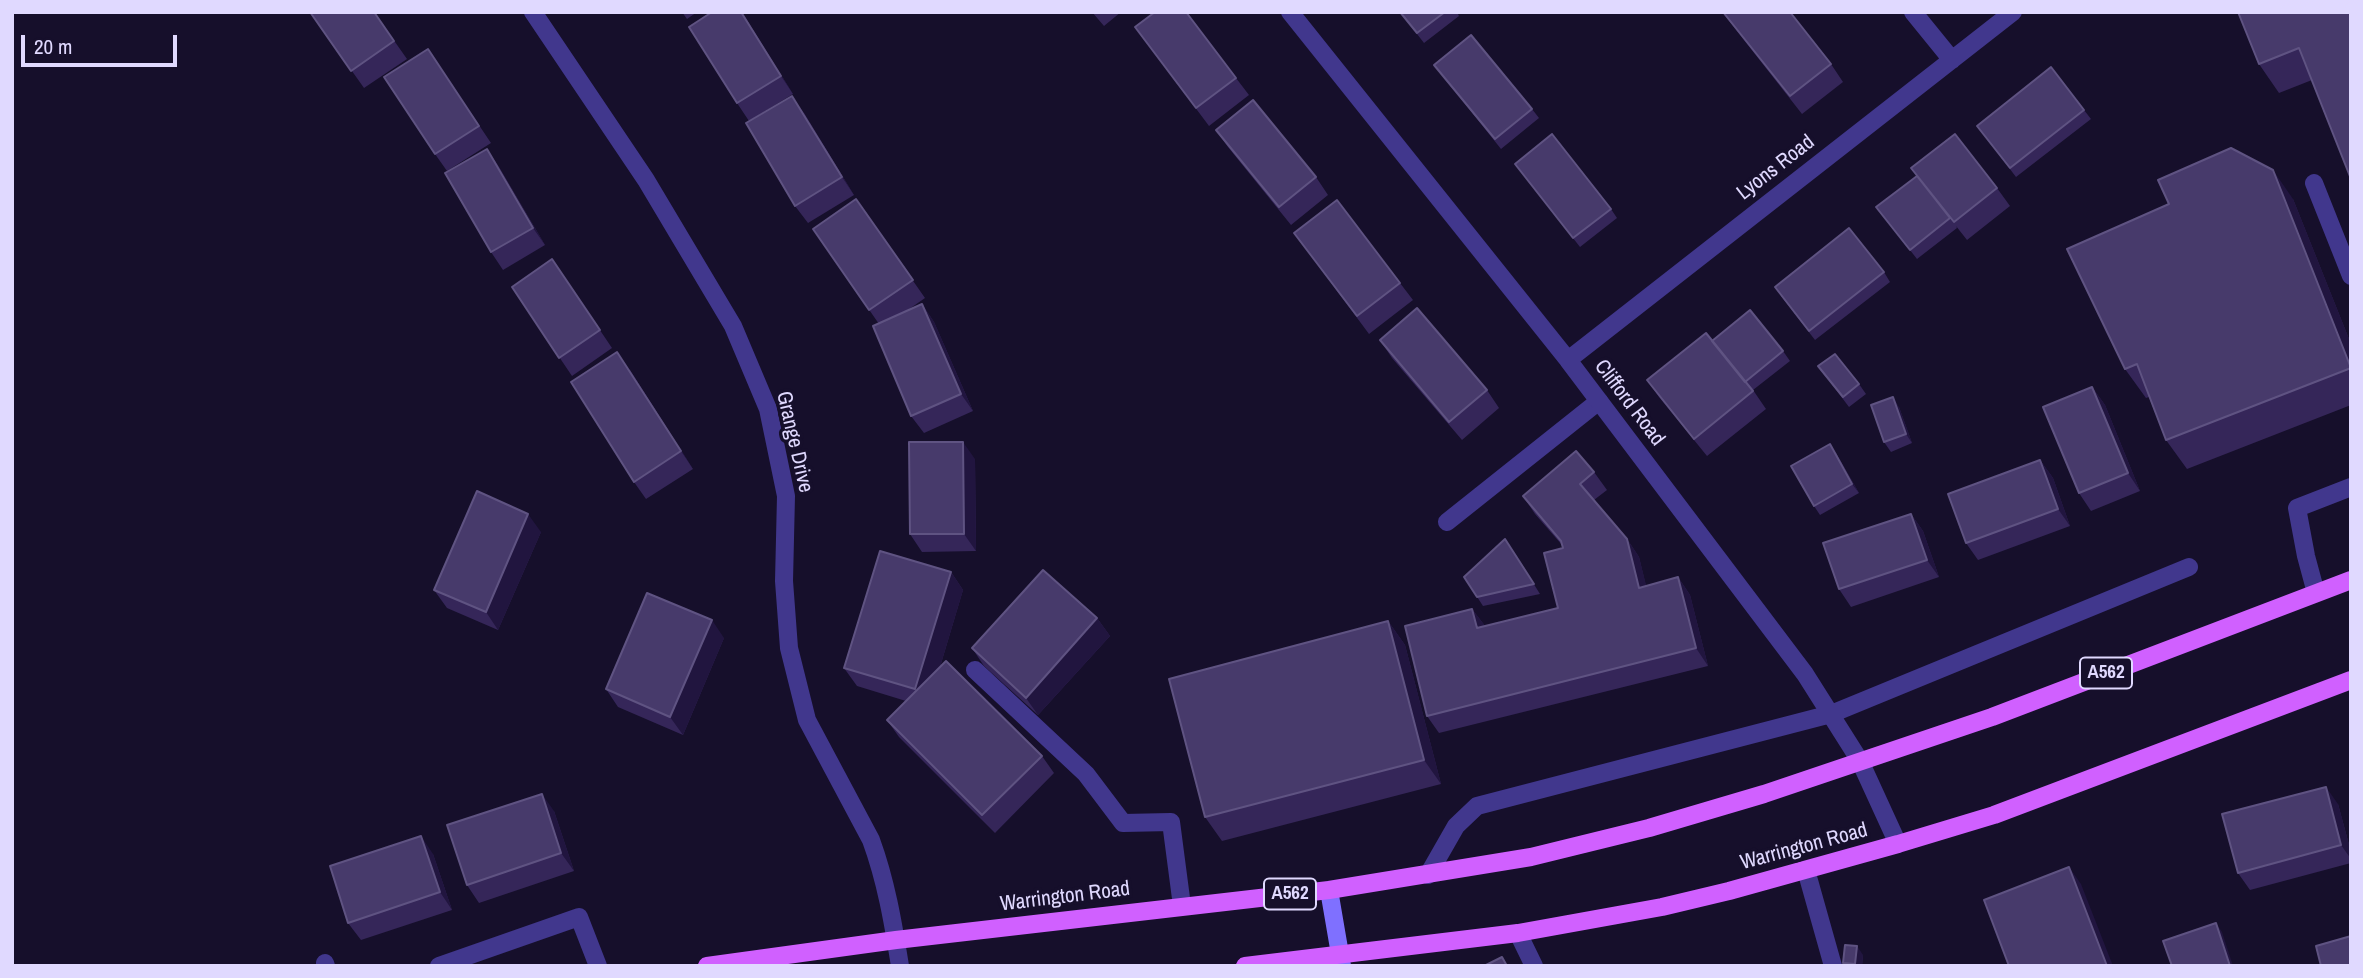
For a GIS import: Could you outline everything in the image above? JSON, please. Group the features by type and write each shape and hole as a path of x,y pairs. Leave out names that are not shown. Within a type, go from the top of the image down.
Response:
{"main road":[{"name":"Warrington Road","path":"707,966 896,940 1329,890 1531,857 1649,828 1764,794 2011,710 2351,580"},
{"name":"Warrington Road","path":"1245,966 1340,960 1518,933 1662,907 1806,870 1994,815 2351,680"}],"street":[{"name":"Grange Drive","path":"533,12 646,180 733,326 768,409 786,496 784,581 789,649 807,720 871,840 878,859 891,907 900,966"},
{"name":"Clifford Road","path":"1290,12 1568,360 1805,674 1860,761 1898,844"},
{"path":"1913,12 1952,60"},
{"name":"Lyons Road","path":"1568,360 2013,12"},
{"path":"2314,183 2351,276"},
{"path":"1447,522 1599,401"},
{"path":"2316,593 2297,508 2351,487"},
{"path":"1428,875 1456,826 1478,806 1831,714 2189,568"},
{"path":"975,670 1086,774 1123,823 1171,822 1182,906"},
{"path":"1806,870 1833,966"},
{"path":"1329,890 1340,960"},
{"path":"439,966 579,916 598,966"},
{"path":"1518,933 1534,966"}],"building":[{"path":"310,12 374,12 394,41 351,71"},
{"path":"712,12 741,12 781,76 737,103 689,27"},
{"path":"1155,12 1186,12 1236,78 1196,108 1135,27"},
{"path":"1400,12 1445,12 1417,33"},
{"path":"1723,12 1790,12 1831,64 1790,96"},
{"path":"2238,12 2351,12 2351,179 2299,48 2259,64"},
{"path":"1471,35 1532,109 1495,139 1434,65"},
{"path":"428,49 479,126 435,154 384,77"},
{"path":"2051,67 2084,110 2010,168 1977,126"},
{"path":"792,96 842,177 795,206 746,123"},
{"path":"1253,100 1316,177 1279,207 1216,130"},
{"path":"1552,134 1611,209 1573,238 1515,164"},
{"path":"1955,134 1997,188 1954,222 1911,168"},
{"path":"2231,148 2273,170 2351,368 2166,440 2137,364 2125,369 2067,249 2169,204 2158,180"},
{"path":"487,149 533,228 491,252 445,173"},
{"path":"1917,176 1950,218 1910,250 1876,207"},
{"path":"856,199 913,280 869,310 813,229"},
{"path":"1337,200 1400,283 1357,316 1294,233"},
{"path":"1849,228 1884,272 1809,331 1775,287"},
{"path":"552,259 600,330 559,358 512,287"},
{"path":"922,304 961,394 911,416 873,326"},
{"path":"1417,308 1487,390 1449,422 1380,340"},
{"path":"1750,310 1783,351 1745,382 1712,341"},
{"path":"1706,333 1753,391 1694,439 1647,380"},
{"path":"617,352 681,451 634,482 571,382"},
{"path":"1835,354 1859,384 1843,397 1818,366"},
{"path":"2092,387 2128,473 2079,493 2043,407"},
{"path":"1893,397 1906,434 1884,442 1871,405"},
{"path":"909,442 963,442 964,534 910,534"},
{"path":"1830,444 1852,484 1814,506 1791,466"},
{"path":"1576,451 1594,472 1580,484 1627,539 1639,588 1678,577 1696,648 1427,716 1405,626 1472,609 1477,628 1558,608 1544,553 1563,548 1561,541 1523,496"},
{"path":"2040,460 2058,509 1966,543 1948,494"},
{"path":"477,491 528,514 486,612 434,590"},
{"path":"1911,514 1927,560 1839,589 1823,543"},
{"path":"1505,539 1534,584 1477,597 1464,577"},
{"path":"880,551 951,572 915,689 844,668"},
{"path":"1043,570 1097,618 1026,698 972,648"},
{"path":"647,593 712,620 670,717 606,689"},
{"path":"1388,621 1424,760 1205,817 1169,679"},
{"path":"946,661 1042,756 982,815 887,720"},
{"path":"2326,787 2341,845 2238,873 2222,814"},
{"path":"542,794 561,853 467,885 447,825"},
{"path":"421,836 440,892 348,923 330,866"},
{"path":"2069,867 2107,966 2009,966 1984,900"},
{"path":"2216,923 2230,966 2172,966 2163,941"},
{"path":"2351,936 2351,966 2321,966 2316,946"},
{"path":"1845,945 1857,946 1855,964 1843,963"},
{"path":"1502,957 1507,966 1484,966"}]}
